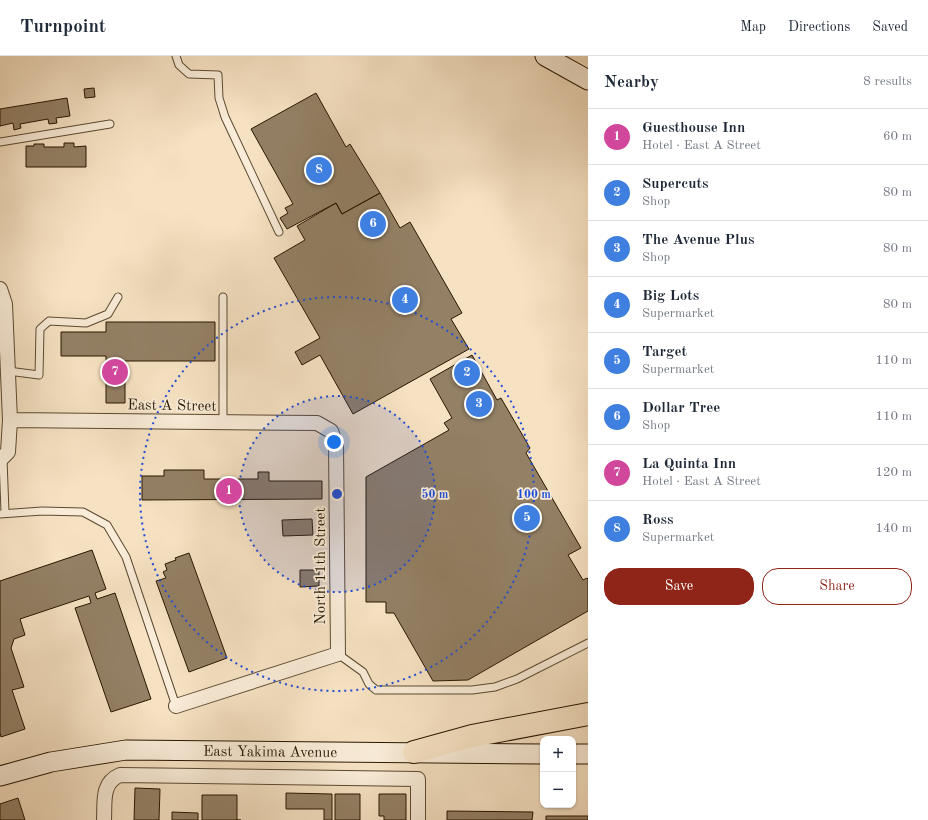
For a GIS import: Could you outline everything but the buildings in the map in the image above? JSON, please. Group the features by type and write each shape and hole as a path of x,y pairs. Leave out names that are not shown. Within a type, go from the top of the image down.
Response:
{"highway":[{"path":"414,752 472,736 588,714"}],"main road":[{"path":"545,56 588,80"},
{"name":"East Yakima Avenue","path":"0,776 51,762 126,750 540,754"},
{"path":"576,754 588,754"}],"street":[{"path":"0,289 5,304 10,420 8,452 1,459"},
{"name":"East A Street","path":"10,420 317,424 331,431"},
{"name":"North 11th Street","path":"331,431 336,444 338,654"},
{"path":"176,706 338,654"},
{"path":"104,820 107,785 112,778 120,775 418,779 418,820"}],"lane":[{"path":"176,56 180,65 189,74 218,75 219,98 225,117 279,232"},
{"path":"0,142 110,124"},
{"path":"8,371 39,375 40,329 49,321 86,323 108,314 118,298"},
{"path":"223,298 223,422"},
{"path":"1,459 2,513 42,510 83,512 107,525 126,557 176,706"},
{"path":"338,654 363,672 369,684 376,690 472,690 495,687 517,679 588,643"}],"place":[{"name":"Ross","path":"319,170"},
{"name":"Dollar Tree","path":"373,224"},
{"name":"Big Lots","path":"405,300"},
{"name":"La Quinta Inn","path":"115,372"},
{"name":"Supercuts","path":"467,373"},
{"name":"The Avenue Plus","path":"479,404"},
{"name":"Guesthouse Inn","path":"229,491"},
{"name":"Target","path":"527,518"}]}
